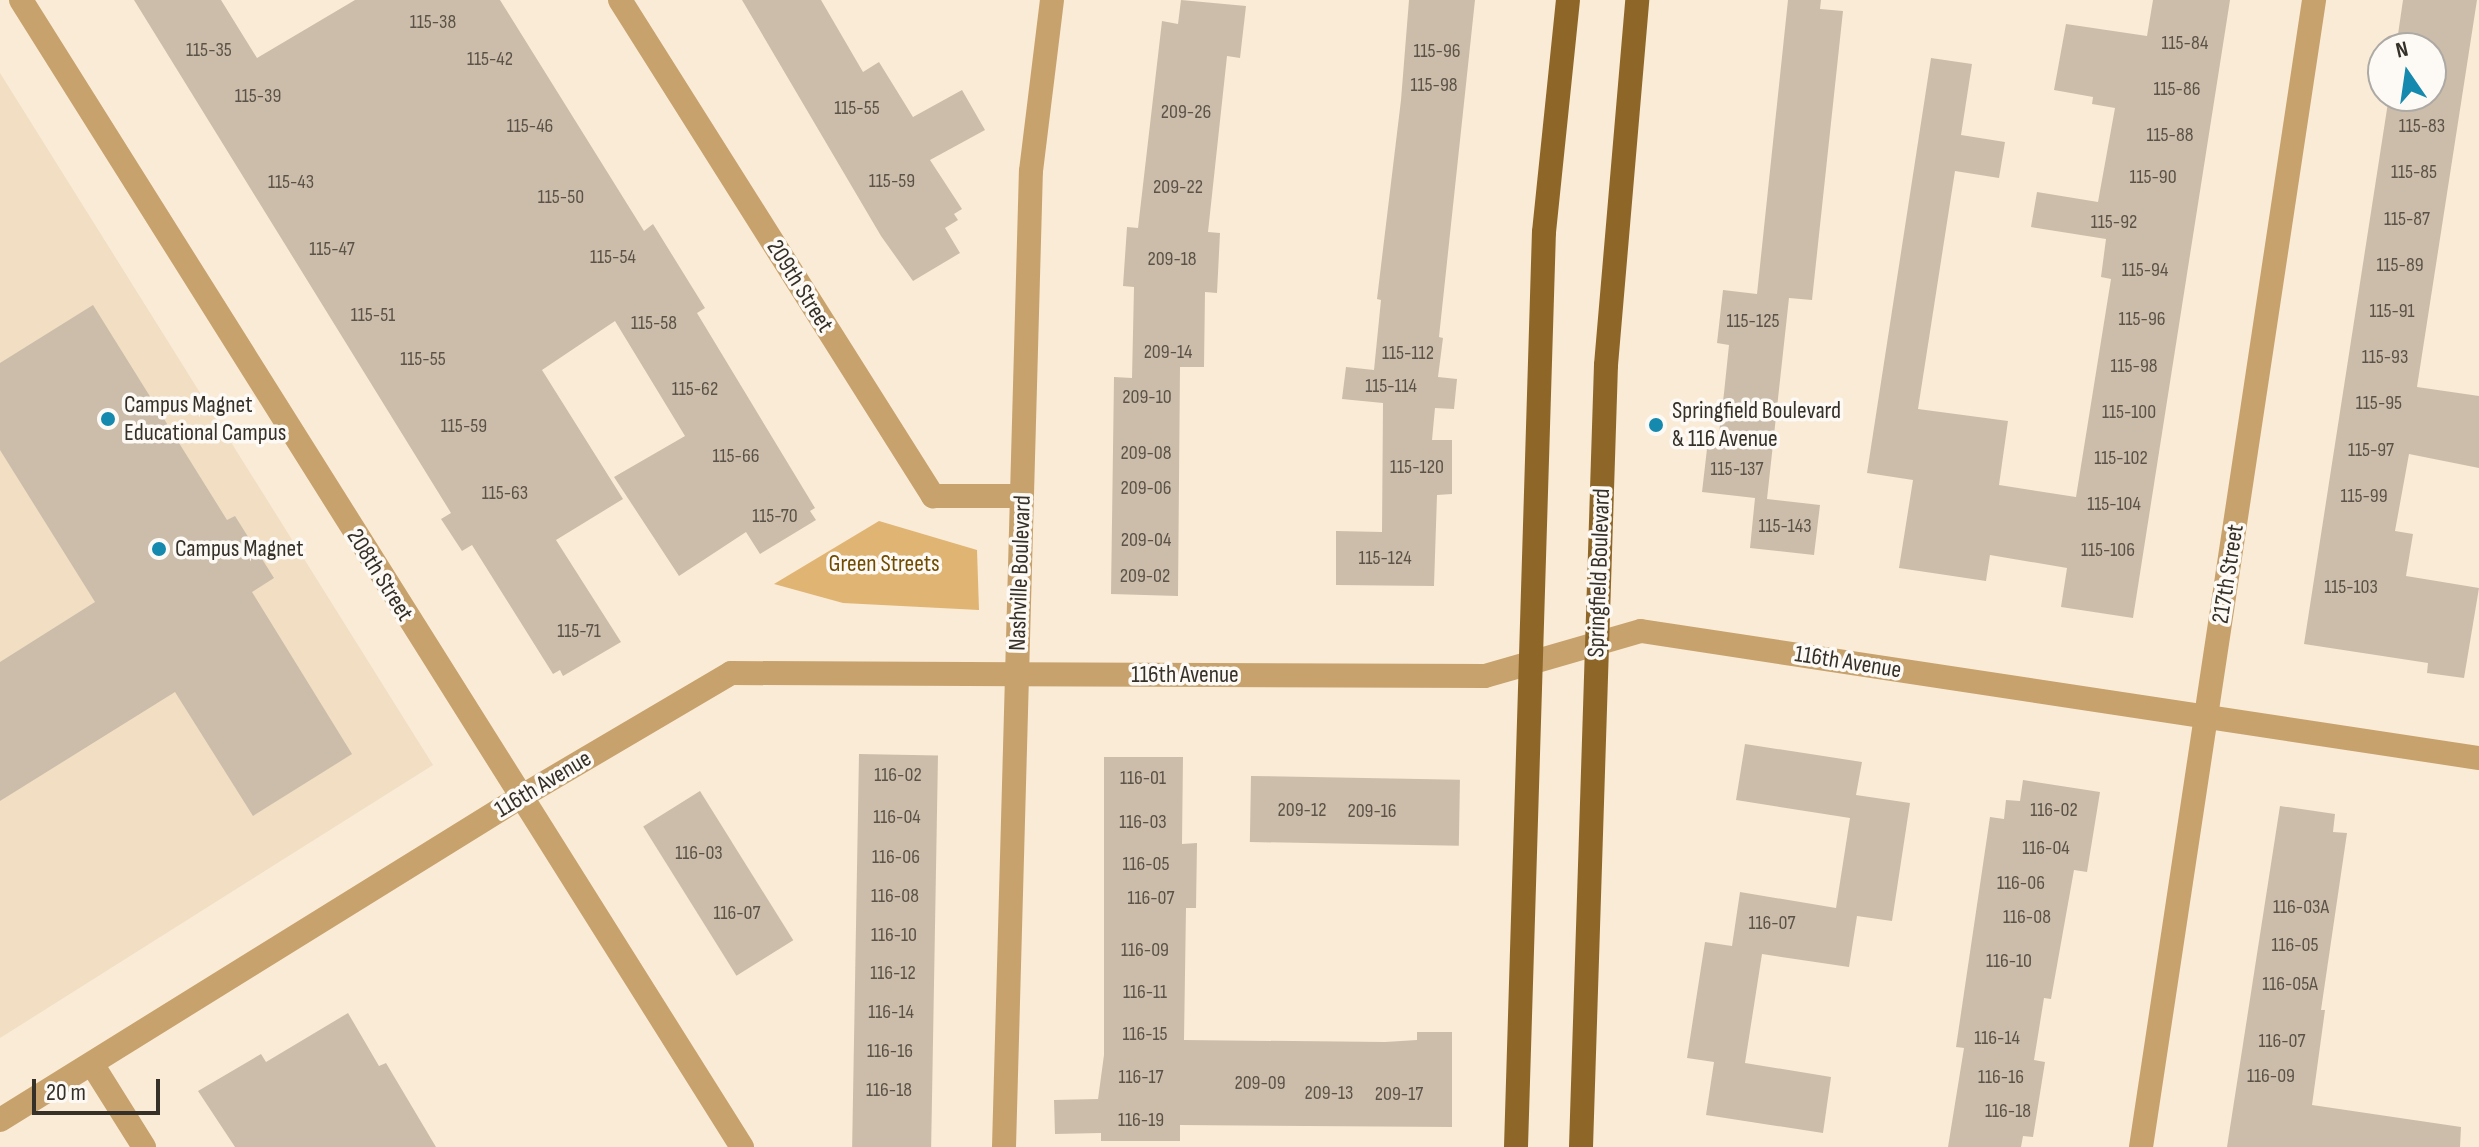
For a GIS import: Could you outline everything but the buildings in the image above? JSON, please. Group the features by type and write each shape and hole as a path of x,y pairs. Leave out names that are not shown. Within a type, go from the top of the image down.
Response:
{"main road":[{"path":"1516,1147 1544,232 1568,0"},
{"name":"Springfield Boulevard","path":"1581,1147 1606,365 1637,0"}],"street":[{"name":"208th Street","path":"21,0 519,798 742,1147"},
{"name":"209th Street","path":"620,0 933,496 1022,496"},
{"name":"Nashville Boulevard","path":"1004,1147 1031,171 1052,0"},
{"name":"217th Street","path":"2141,1147 2314,0"},
{"name":"116th Avenue","path":"0,1120 519,798 731,673 1485,676 1641,631 2479,758"},
{"path":"92,1064 144,1147"}],"shaded area":[{"name":"Campus Magnet Educational Campus","path":"0,73 433,765 0,1038"}],"green space":[{"name":"Green Streets","path":"879,521 977,550 979,610 843,603 774,584"}],"place":[{"name":"Campus Magnet Educational Campus","path":"108,419"},
{"name":"Springfield Boulevard & 116 Avenue","path":"1656,425"},
{"name":"Campus Magnet","path":"159,549"}]}
